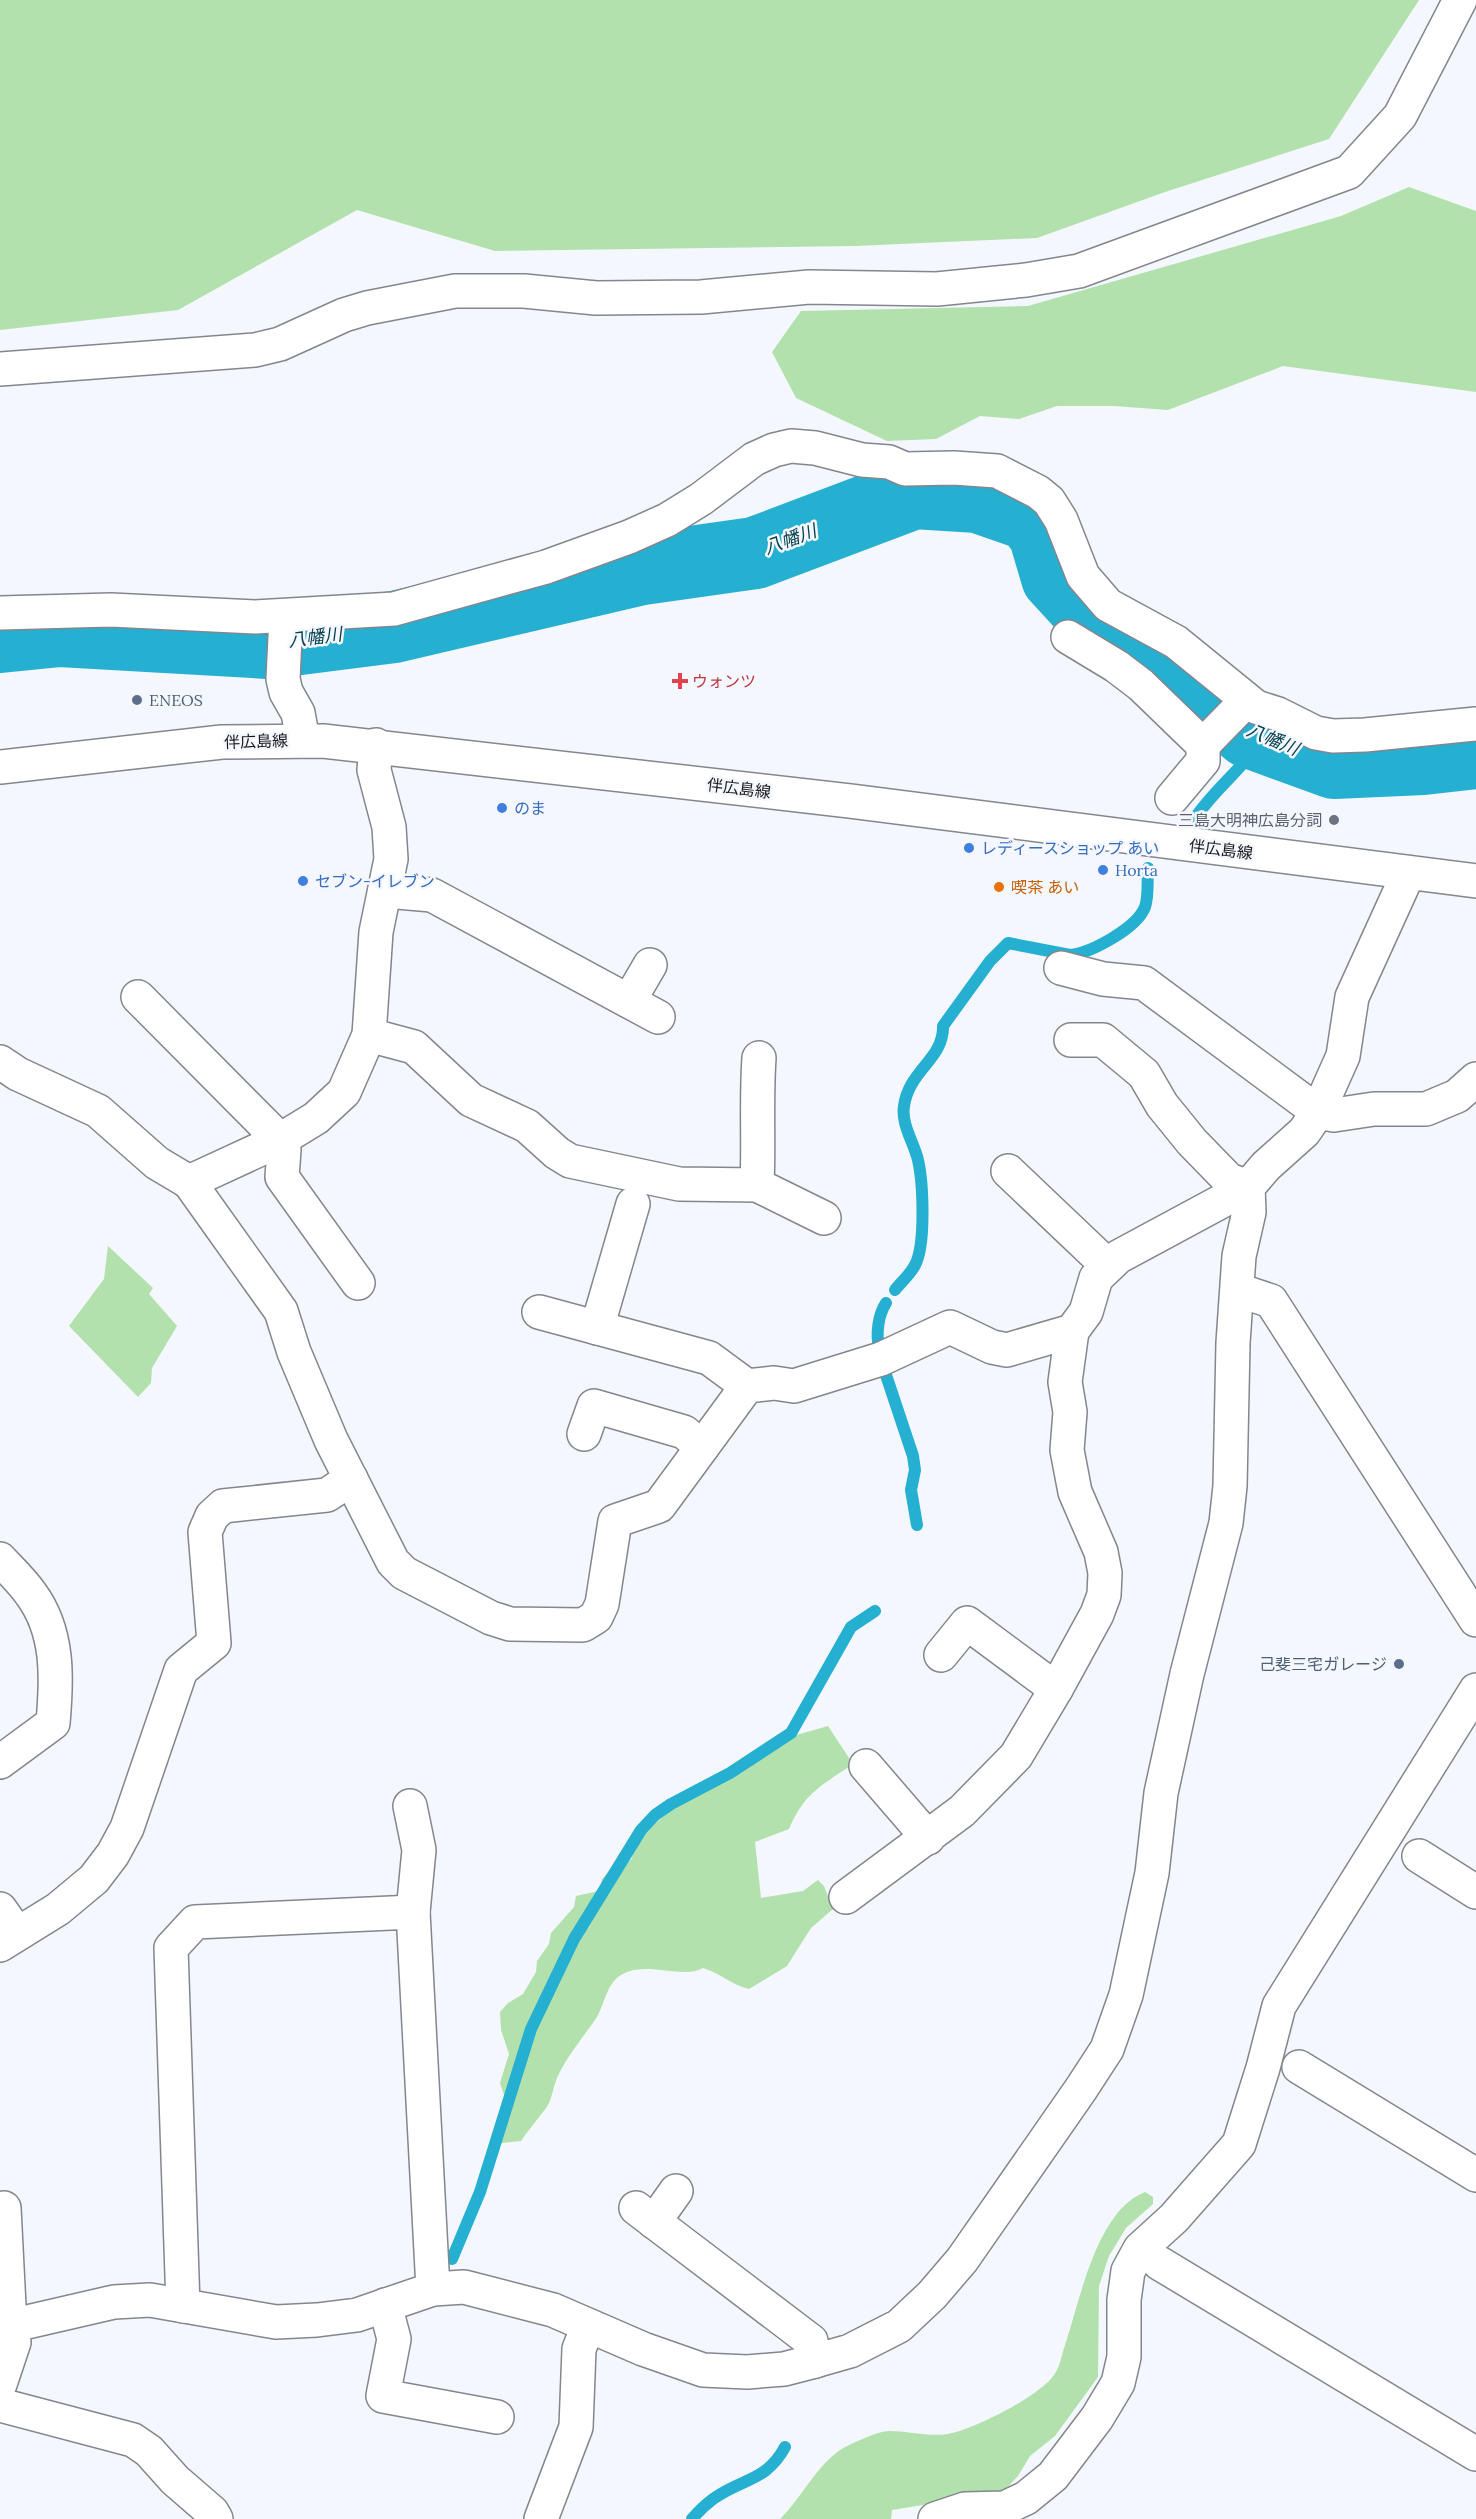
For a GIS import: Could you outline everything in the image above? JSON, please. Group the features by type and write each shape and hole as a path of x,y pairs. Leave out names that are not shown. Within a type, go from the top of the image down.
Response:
{"street":[{"path":"0,369 255,350 280,344 344,315 367,308 455,291 524,291 596,298 701,297 809,287 937,289 983,286 1079,271 1349,172 1400,116 1460,0"},
{"path":"0,613 111,610 285,620 394,609 546,567 629,537 667,520 754,459 774,450 791,446 807,447 862,460 889,462 905,469 954,468 997,471 1038,492 1049,501 1061,520 1083,576 1108,605 1176,642 1244,703 1316,733 1333,736 1476,724"},
{"path":"285,620 283,657 286,692 298,713 303,740"},
{"path":"1068,637 1116,666 1210,738"},
{"path":"1172,798 1203,761 1210,738 1244,703"},
{"name":"伴広島線","path":"0,767 222,742 303,740 376,745 850,801 1476,881"},
{"path":"189,1182 280,1140 316,1119 344,1092 369,1035 376,932 391,859 389,827 374,770 376,745"},
{"path":"846,1897 962,1811 1016,1756 1056,1689 1097,1614 1104,1595 1105,1573 1101,1552 1070,1473 1067,1450 1070,1438 1070,1412 1065,1382 1072,1331 1086,1312 1096,1278 1118,1257 1248,1186 1266,1166 1304,1132 1318,1112 1343,1056 1352,997 1408,874"},
{"path":"386,891 432,894 658,1017"},
{"path":"629,1001 650,965"},
{"path":"1061,968 1103,979 1144,983 1318,1112 1334,1115 1374,1109 1426,1109 1457,1096 1476,1079"},
{"path":"138,997 280,1140 284,1150 282,1178 358,1283"},
{"path":"369,1035 414,1047 471,1100 527,1126 557,1153 570,1161 679,1184 757,1185 824,1218"},
{"path":"1071,1040 1103,1040 1112,1047 1144,1074 1162,1106 1199,1150 1229,1180 1248,1186"},
{"path":"757,1185 759,1145 755,1106 759,1059"},
{"path":"0,1062 18,1074 98,1111 157,1162 189,1182 281,1311 294,1352 331,1440 393,1562 404,1573 491,1618 510,1624 583,1625 596,1617 602,1605 615,1521 659,1506 747,1386"},
{"path":"1008,1171 1108,1266"},
{"path":"5,2324 114,2302 150,2300 276,2322 357,2315 433,2289 464,2287 553,2310 588,2326 703,2370 747,2372 784,2369 850,2351 899,2326 932,2295 962,2260 1107,2049 1135,1962 1152,1873 1161,1793 1186,1674 1226,1523 1230,1486 1233,1343 1239,1256 1249,1212 1248,1186"},
{"path":"597,1328 633,1204"},
{"path":"1238,1290 1271,1301 1476,1620"},
{"path":"539,1312 709,1358 747,1386 774,1383 794,1386 881,1359 950,1327 992,1347 1007,1350 1072,1331"},
{"path":"584,1434 594,1406 684,1432 702,1447"},
{"path":"6,1929 58,1909 94,1879 127,1828 181,1670 214,1643 205,1532 213,1516 223,1506 327,1495 351,1479"},
{"path":"0,1559 32,1595 54,1641 57,1686 53,1723 0,1762"},
{"path":"941,1655 967,1623 1056,1689"},
{"path":"934,2519 965,2510 1014,2514 1026,2498 1053,2476 1097,2418 1118,2383 1124,2357 1124,2301 1128,2271 1140,2249 1174,2218 1239,2144 1261,2075 1279,2006 1476,1690"},
{"path":"866,1766 928,1838"},
{"path":"410,1806 419,1850 413,1912 433,2289"},
{"path":"1419,1856 1476,1892"},
{"path":"183,2306 171,1948 195,1922 413,1912"},
{"path":"1299,2067 1476,2175"},
{"path":"676,2191 645,2215 811,2341 815,2361"},
{"path":"0,2384 14,2342 5,2324 4,2208"},
{"path":"1159,2263 1476,2454"},
{"path":"385,2305 394,2339 383,2396 497,2418"},
{"path":"541,2519 576,2427 579,2349 588,2326"},
{"path":"0,2405 133,2440 149,2451 216,2519"}],"green space":[{"path":"0,0 1419,0 1329,139 1165,192 1037,238 855,246 495,251 357,210 178,310 0,330"},
{"path":"1409,187 1476,211 1476,392 1283,366 1168,410 1114,406 1057,406 1019,419 980,416 936,439 887,441 796,398 772,352 801,311 1028,306 1341,216"},
{"path":"108,1246 153,1288 149,1294 177,1326 152,1368 151,1383 138,1397 69,1326 104,1279"},
{"path":"828,1726 853,1764 823,1784 808,1798 789,1829 755,1842 761,1898 803,1891 818,1880 824,1886 833,1909 811,1928 787,1966 749,1989 703,1968 686,1972 646,1969 627,1972 620,1976 610,1987 599,2014 561,2070 548,2105 521,2141 502,2143 493,2141 506,2101 500,2083 509,2054 501,2030 500,2012 508,2003 523,1994 536,1972 537,1961 549,1944 551,1933 574,1907 576,1896 599,1891 602,1879 610,1870 620,1871 632,1858 635,1845 648,1829 674,1808 722,1782 793,1736"},
{"path":"1145,2192 1153,2197 1153,2204 1126,2228 1109,2256 1099,2286 1098,2377 1055,2436 1030,2456 1018,2476 1003,2492 892,2510 891,2519 780,2519 830,2458 851,2444 885,2431 933,2435 959,2431 1005,2411 1035,2393 1054,2375 1059,2364 1084,2282 1102,2237 1128,2202"}],"waterway":[{"name":"八幡川","path":"0,637 60,631 268,643 394,627 642,569 755,553 914,493 978,497 1030,515 1044,533 1057,577 1102,626 1116,636 1154,652 1249,732 1334,763 1423,759 1476,753"},
{"path":"1193,821 1263,738"},
{"path":"895,1290 915,1265 922,1229 920,1170 904,1120 904,1106 912,1083 938,1047 943,1026 990,961 1008,943 1070,955 1089,950 1123,931 1133,923 1145,907 1148,868"},
{"path":"879,1348 878,1325 886,1303"},
{"path":"885,1372 913,1456 915,1470 911,1490 917,1525"},
{"path":"452,2259 480,2192 531,2029 574,1939 641,1830 655,1815 671,1804 730,1773 791,1733 851,1627 875,1611"},
{"path":"692,2519 713,2499 770,2467 785,2447"}],"place":[{"name":"ウォンツ","path":"680,681"},
{"name":"ENEOS","path":"137,700"},
{"name":"のま","path":"502,808"},
{"name":"三島大明神広島分詞","path":"1334,820"},
{"name":"レディースショップ あい","path":"969,848"},
{"name":"Horta","path":"1103,870"},
{"name":"セブン-イレブン","path":"303,881"},
{"name":"喫茶 あい","path":"999,887"},
{"name":"己斐三宅ガレージ","path":"1399,1664"}]}
